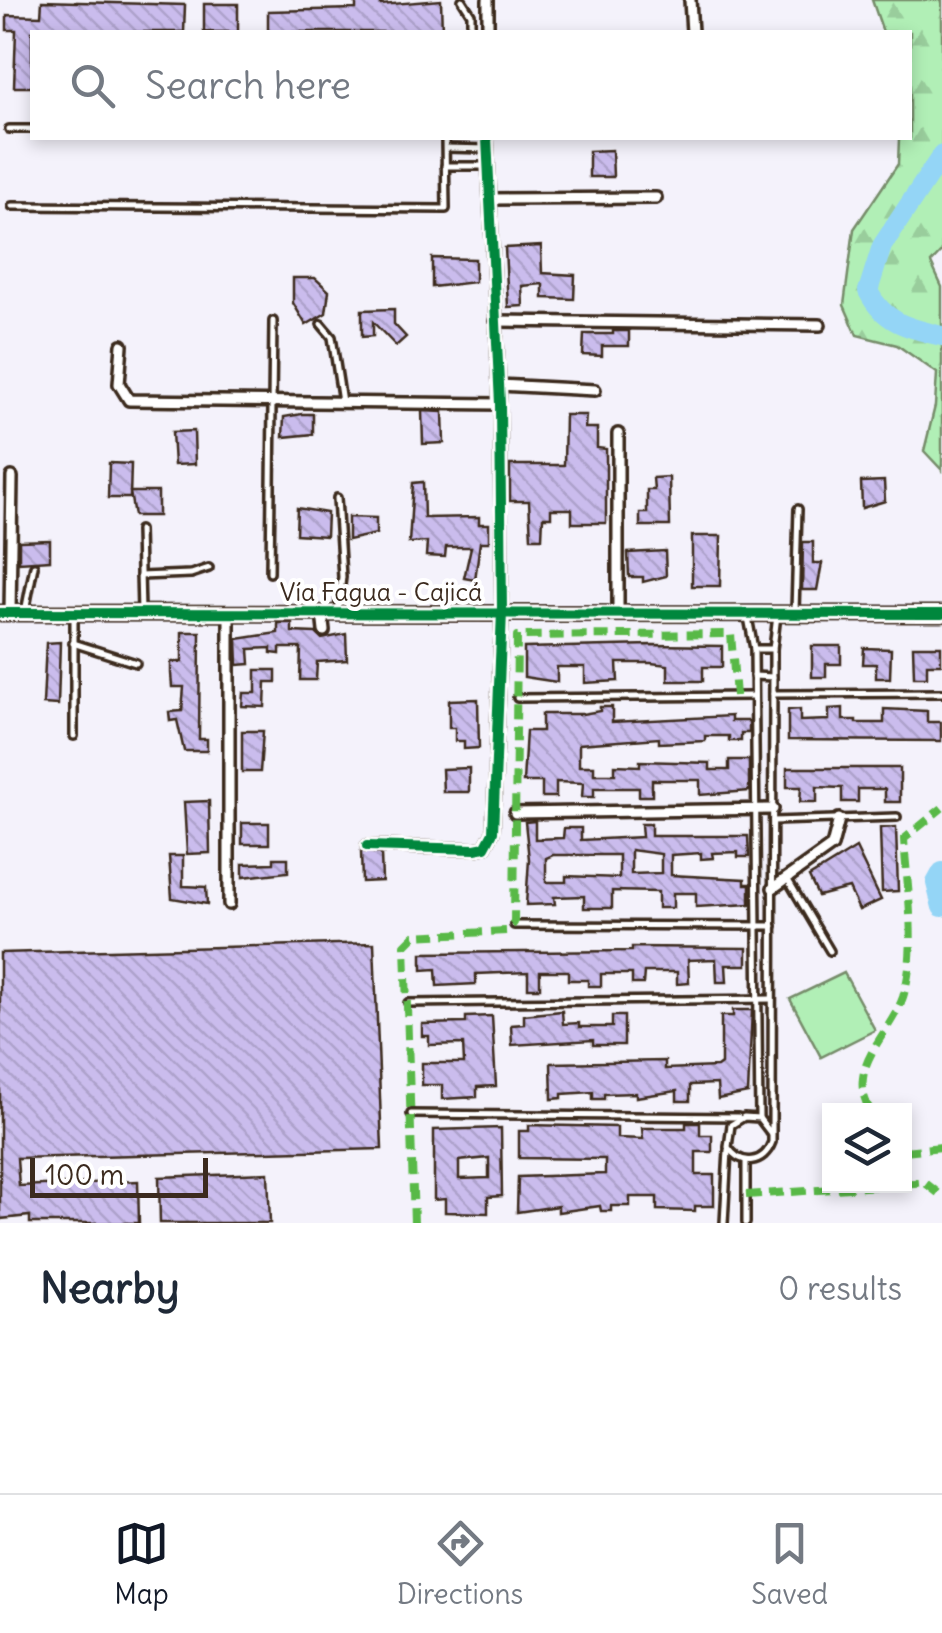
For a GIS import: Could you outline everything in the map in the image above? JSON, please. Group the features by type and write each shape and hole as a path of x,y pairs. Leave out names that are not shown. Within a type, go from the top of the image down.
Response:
{"street":[{"path":"488,0 488,30"},
{"path":"690,0 692,30"},
{"path":"367,846 475,848 485,847 491,840 502,612 500,404 488,140"},
{"path":"490,200 656,198"},
{"path":"496,321 820,325"},
{"path":"122,345 119,384 128,400 500,404"},
{"path":"499,386 595,390"},
{"path":"618,434 618,613"},
{"path":"5,613 12,477"},
{"path":"322,612 324,631"},
{"name":"Vía Fagua - Cajicá","path":"5,613 942,614"},
{"path":"228,904 230,613"},
{"path":"515,813 773,809"},
{"path":"773,888 832,846 838,819"}],"lane":[{"path":"462,0 471,14 471,30"},
{"path":"9,129 30,128"},
{"path":"12,206 446,209 445,140"},
{"path":"445,148 488,149"},
{"path":"445,166 488,167"},
{"path":"270,573 273,321"},
{"path":"321,324 332,336 342,402"},
{"path":"337,498 342,577 338,613"},
{"path":"796,612 798,509"},
{"path":"139,530 141,613"},
{"path":"24,613 34,566"},
{"path":"140,576 191,574 209,568"},
{"path":"74,613 74,736"},
{"path":"748,613 754,650 759,1118 772,1134"},
{"path":"746,1161 766,1154 772,1134 773,649 777,613"},
{"path":"74,643 136,663"},
{"path":"754,650 773,649"},
{"path":"754,676 773,676"},
{"path":"773,694 942,693"},
{"path":"517,698 754,696"},
{"path":"773,822 897,817"},
{"path":"788,880 830,951"},
{"path":"514,925 772,926"},
{"path":"408,1004 772,998"},
{"path":"411,1114 759,1118"},
{"path":"724,1223 732,1125 744,1117"},
{"path":"728,1147 746,1161"},
{"path":"746,1161 746,1223"}],"green space":[{"path":"872,0 942,0 942,251 931,263 942,287 942,470 924,451 935,406 937,373 897,345 857,335 844,305 854,229 898,164 899,140 912,140 912,30 882,30"},
{"path":"844,973 875,1030 821,1057 790,999"}],"building":[{"path":"356,0 381,0 381,5 441,0 442,30 268,30 268,11 356,9"},
{"path":"42,1 185,5 184,30 30,30 30,87 14,87 16,30 7,30 7,15 41,16"},
{"path":"204,4 238,4 238,30 204,30"},
{"path":"612,150 613,177 589,177 589,151"},
{"path":"541,246 542,273 575,275 574,299 543,298 543,284 522,286 523,306 508,307 505,248"},
{"path":"432,258 475,259 475,282 432,287"},
{"path":"293,278 315,278 329,291 326,313 306,325 293,303"},
{"path":"394,309 394,324 406,337 396,346 373,322 373,336 362,337 362,310"},
{"path":"629,331 629,346 602,346 602,356 583,355 584,334"},
{"path":"422,411 443,412 444,443 423,444"},
{"path":"313,414 313,434 283,437 284,417"},
{"path":"565,415 586,415 585,428 597,428 597,448 606,449 606,523 572,523 572,509 551,509 551,517 543,517 542,538 531,538 529,501 510,501 510,465 564,465"},
{"path":"194,431 195,464 174,465 172,432"},
{"path":"109,463 131,464 130,498 108,498"},
{"path":"669,477 670,526 640,526 640,513 647,513 647,490 654,490 653,478"},
{"path":"884,481 885,501 862,508 861,482"},
{"path":"423,482 424,518 479,517 479,524 489,524 489,542 480,542 475,580 464,578 471,547 446,547 445,557 426,556 427,542 409,543 413,483"},
{"path":"130,492 158,492 158,516 134,516"},
{"path":"297,508 327,513 326,536 296,534"},
{"path":"348,517 376,518 376,534 348,540"},
{"path":"692,536 721,536 720,586 692,586"},
{"path":"50,540 50,560 19,562 19,541"},
{"path":"803,542 813,542 813,563 822,563 817,590 802,590"},
{"path":"665,551 666,576 643,582 643,577 629,577 628,553"},
{"path":"278,623 292,623 292,632 316,633 322,639 346,634 347,660 317,662 316,680 300,680 301,648 280,648 280,654 271,653 271,648 249,649 250,664 238,665 237,639 278,633"},
{"path":"182,632 200,632 199,739 207,739 207,751 184,751 177,720 170,721 169,712 182,711 184,687 172,687 171,662 182,662"},
{"path":"60,642 58,705 43,704 46,643"},
{"path":"722,646 722,667 703,667 703,681 668,681 668,665 651,663 617,663 618,681 585,683 585,667 557,667 557,682 524,677 524,648"},
{"path":"812,646 841,646 841,664 826,664 826,677 812,677"},
{"path":"913,646 941,646 941,664 927,664 927,677 914,677"},
{"path":"864,648 891,649 890,678 876,678 876,664 863,664"},
{"path":"256,670 276,670 276,682 266,682 265,707 242,706 243,693 256,693"},
{"path":"478,699 479,748 464,749 464,741 455,741 455,728 449,728 449,700"},
{"path":"600,707 612,707 612,722 731,716 731,721 749,721 749,733 741,733 741,741 729,741 729,736 705,736 705,741 659,743 659,738 579,744 579,766 594,766 594,774 615,774 615,765 640,766 640,761 710,763 710,770 729,770 729,760 749,760 749,791 700,795 700,780 652,780 652,796 639,796 639,788 594,788 594,797 582,797 583,783 556,782 556,797 542,797 542,782 523,782 526,731 542,731 542,714 582,714 600,711"},
{"path":"843,708 843,720 856,723 884,723 884,709 927,711 927,722 941,722 941,741 788,740 788,710 800,709 800,721 829,720 829,709"},
{"path":"242,731 263,731 260,772 242,772"},
{"path":"469,768 469,792 443,792 442,769"},
{"path":"787,768 900,768 900,802 885,802 885,789 858,789 858,802 842,802 842,788 817,787 817,802 800,802 801,787 787,787"},
{"path":"209,801 210,853 187,854 184,802"},
{"path":"535,821 535,839 563,838 564,828 581,828 581,840 642,837 641,824 651,824 651,836 748,836 749,857 738,857 738,852 712,853 713,858 701,859 701,853 671,855 671,875 745,879 745,884 750,884 750,904 696,907 696,893 673,893 673,908 658,908 658,892 612,891 612,908 584,908 584,896 554,897 555,904 526,905 529,859 525,822","holes":["631,850 661,854 661,873 631,874","619,855 619,878 566,876 566,882 546,882 546,858"]},
{"path":"242,823 269,823 269,844 242,844"},
{"path":"896,827 898,891 882,892 880,828"},
{"path":"856,848 881,900 859,910 849,888 818,896 809,877"},
{"path":"361,851 381,854 382,881 362,882"},
{"path":"169,856 183,856 183,886 206,887 207,904 172,898"},
{"path":"274,858 288,858 288,872 243,877 243,864 274,863"},
{"path":"374,943 382,1149 17,1158 19,1186 138,1181 139,1223 30,1223 30,1216 0,1219 0,953"},
{"path":"632,947 747,948 747,965 726,965 727,982 717,982 716,959 688,960 689,983 677,984 677,972 644,972 643,984 632,984 632,974 601,974 601,986 588,986 588,980 568,980 568,971 540,971 540,988 528,988 528,972 476,974 476,984 437,986 436,969 422,970 422,953 632,951"},
{"path":"733,1010 752,1010 748,1093 718,1099 717,1084 690,1085 690,1101 677,1101 677,1091 636,1097 636,1093 604,1094 604,1099 593,1099 593,1092 562,1094 562,1098 552,1099 551,1063 665,1061 665,1069 717,1067 721,1064 721,1016 733,1016"},
{"path":"562,1011 563,1024 579,1023 579,1027 612,1027 612,1016 624,1016 624,1045 593,1045 593,1040 512,1045 511,1025 524,1024 524,1015"},
{"path":"492,1016 496,1086 477,1087 477,1097 442,1099 442,1085 422,1085 422,1063 464,1063 463,1044 429,1045 429,1036 422,1036 422,1024 466,1023 466,1017"},
{"path":"686,1123 700,1123 700,1135 712,1135 712,1152 696,1152 696,1175 714,1175 714,1206 695,1206 695,1211 657,1210 657,1197 630,1197 630,1206 611,1206 611,1211 601,1211 600,1206 558,1212 558,1206 517,1212 518,1177 605,1174 605,1159 519,1158 519,1131 529,1131 529,1125 617,1127 617,1138 643,1139 642,1128 686,1128"},
{"path":"501,1128 502,1196 488,1197 488,1213 445,1212 445,1199 434,1200 434,1130","holes":["489,1158 489,1178 459,1179 459,1161"]},
{"path":"268,1173 270,1223 160,1223 159,1177"}],"waterway":[{"path":"942,155 882,246 868,291 890,317 908,327 942,336"},
{"path":"942,872 936,883 942,907"}],"marked path":[{"path":"414,1223 405,945 414,936 506,931 514,923 517,636 731,634 736,696"},
{"path":"867,1103 863,1080 866,1065 903,997 910,959 904,839 942,808"},
{"path":"912,1150 942,1147"},
{"path":"912,1183 924,1182 942,1196"},
{"path":"746,1195 822,1190"}],"cycle path":[{"path":"367,846 475,849 485,847 493,832 502,612 500,404 487,140"},
{"path":"0,613 942,614"}]}
